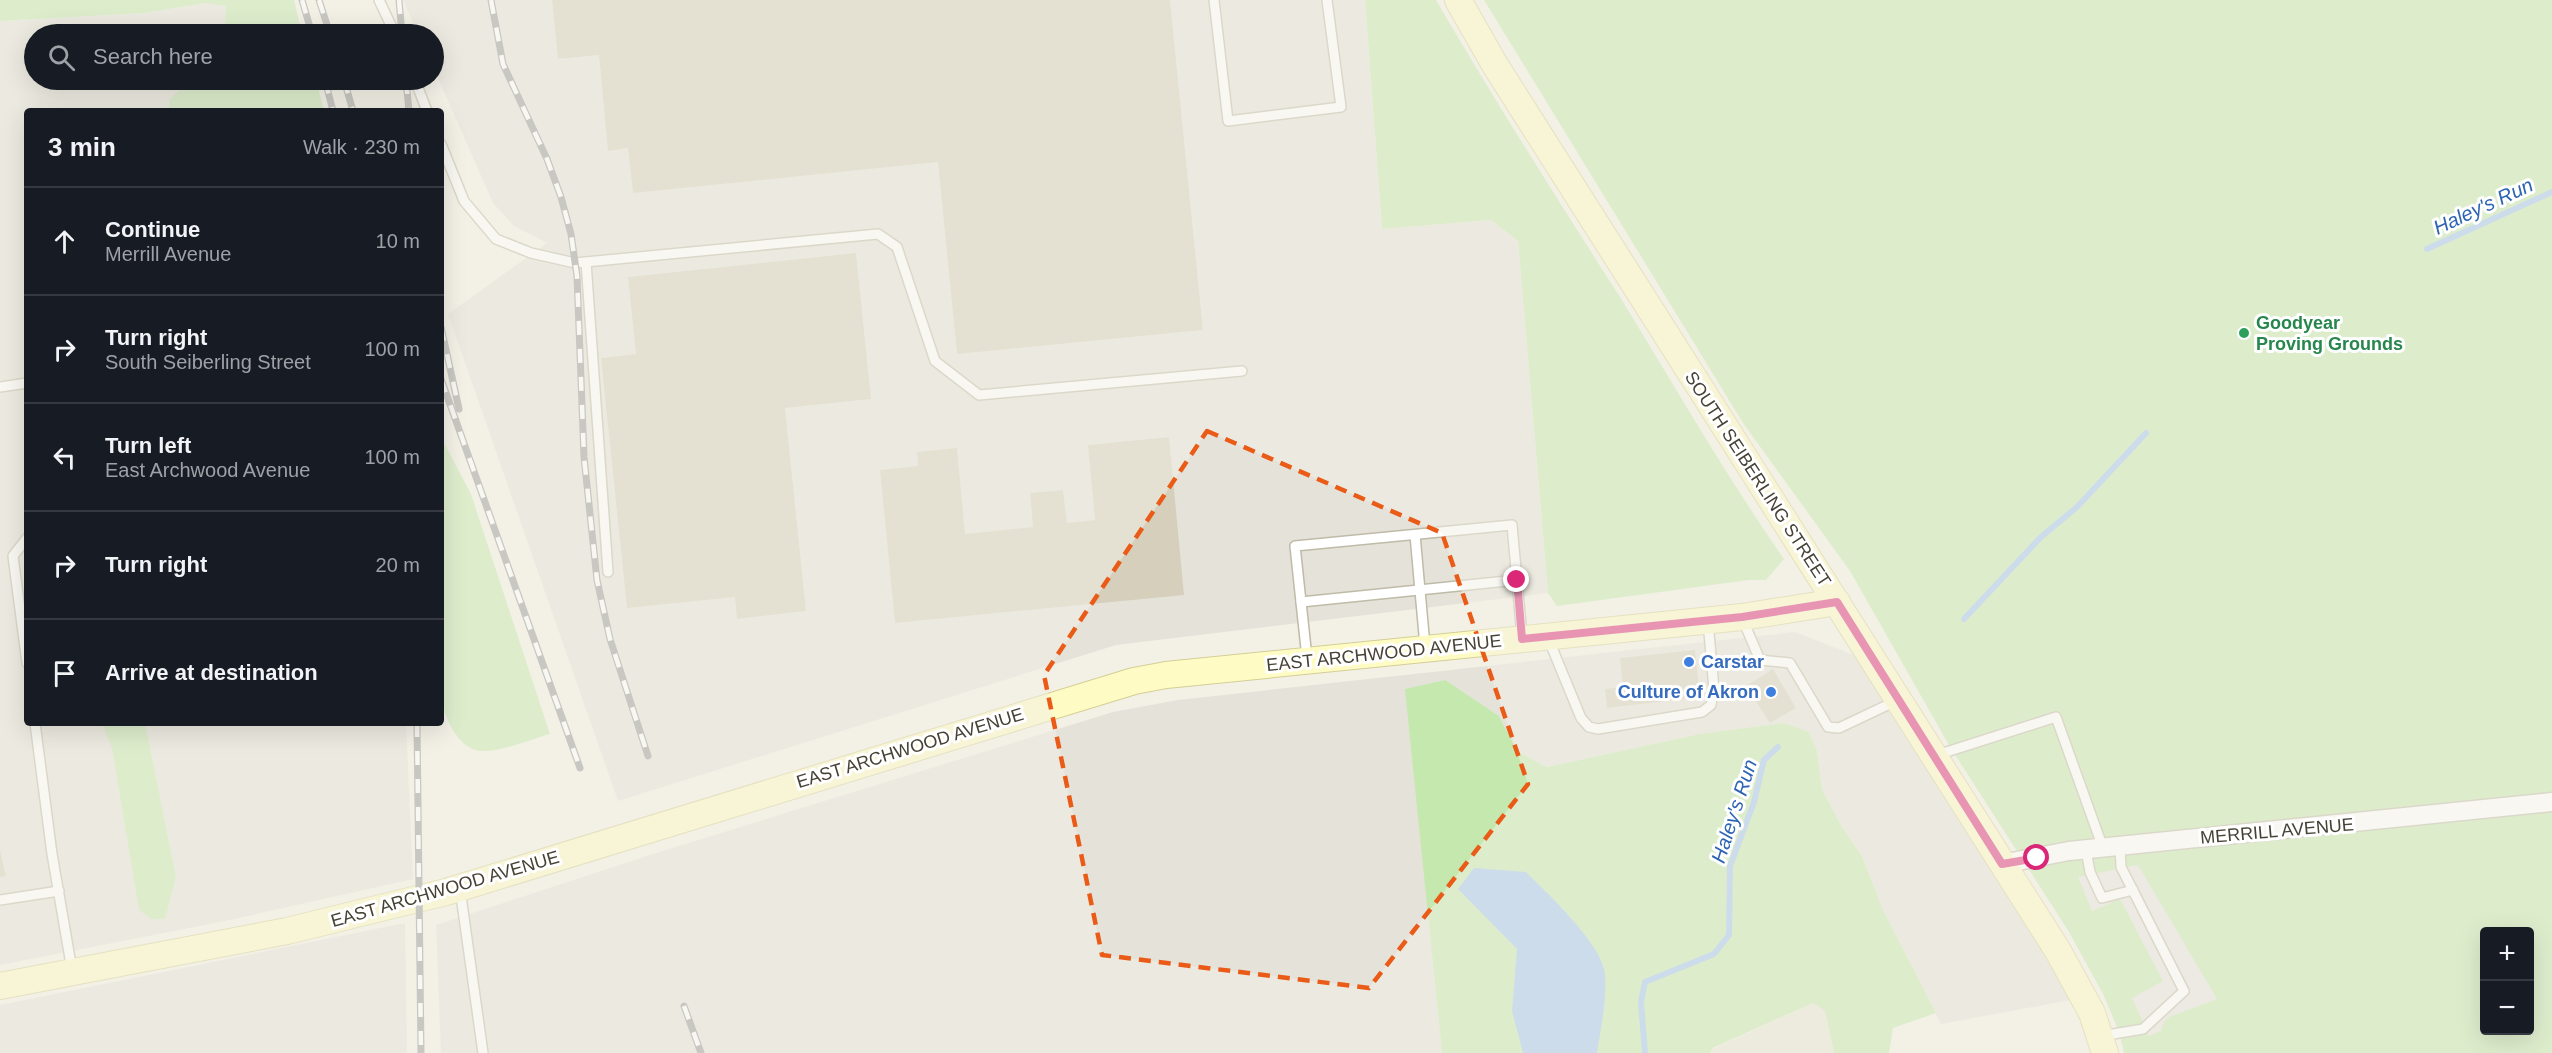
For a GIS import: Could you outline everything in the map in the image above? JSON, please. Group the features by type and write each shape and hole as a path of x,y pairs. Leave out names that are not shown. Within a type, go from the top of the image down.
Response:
{"main road":[{"name":"SOUTH SEIBERLING STREET","path":"1458,0 1502,75 2085,998 2103,1045"},
{"name":"EAST ARCHWOOD AVENUE","path":"0,986 335,921 460,888 1102,688 1166,675 1742,617 1837,602"}],"street":[{"name":"MERRILL AVENUE","path":"2002,864 2103,848 2552,802"}],"lane":[{"path":"379,0 390,24"},
{"path":"1214,0 1228,121 1341,107 1327,0"},
{"path":"419,90 427,108"},
{"path":"444,151 464,201 496,239 531,253 575,263 878,234 897,247 935,361 980,395 1242,371"},
{"path":"586,262 608,572"},
{"path":"0,387 24,383"},
{"path":"1307,661 1295,546 1512,525 1522,639"},
{"path":"1415,535 1425,649"},
{"path":"24,542 13,556 24,640"},
{"path":"1301,602 1517,580"},
{"path":"1742,617 1760,660 1790,663 1828,728 1848,724 1898,700"},
{"path":"1548,636 1581,717 1589,727 1598,729 1702,712 1711,705 1714,689 1708,620"},
{"path":"1933,756 2056,717 2103,848 2121,867 2184,991 2143,1029 2103,1045"},
{"path":"35,726 72,973"},
{"path":"2103,848 2090,872 2102,898 2133,890"},
{"path":"460,888 483,1053"},
{"path":"0,900 59,891"}],"highlighted area":[{"path":"1207,431 1442,533 1528,784 1369,988 1102,955 1044,675"}],"shaded area":[{"path":"224,0 294,0 300,24 24,24 24,90 319,90 323,108 24,108 24,726 406,726 413,879 230,920 0,965 0,21 144,13"},
{"path":"403,0 1365,0 1382,229 1491,220 1518,241 1548,593 1116,645 618,801 448,314 547,243 514,226 493,203 443,90 444,24 414,24"},
{"path":"1795,632 1859,657 2076,999 1941,1024 1883,910 1862,856 1842,827 1822,789 1817,751 1739,730 1699,734 1547,767 1517,751 1499,716 1444,680 1406,690 1442,1053 441,1053 436,925 653,854 1113,712 1178,700"},
{"path":"2138,865 2217,999 2169,1017 2164,1022 2161,1031 2149,1036 2132,998 2163,981 2120,899 2092,911 2078,877"},
{"path":"405,923 407,1053 0,1053 0,1005"},
{"path":"1813,1003 1825,1011 1834,1053 1711,1053 1713,1049"}],"green space":[{"path":"0,0 294,0 300,24 225,24 226,6 206,3 144,13 0,21"},
{"path":"1365,0 1436,0 1720,462 1784,559 1766,580 1749,580 1557,606 1548,593 1518,241 1491,220 1382,229"},
{"path":"1484,0 2552,0 2552,1053 2124,1053 2119,1032 2103,994 2069,932 1950,747 1850,571 1743,423"},
{"path":"180,90 319,90 323,108 169,108 169,100"},
{"path":"444,443 471,494 550,734 516,745 482,751 465,745 453,731 445,712"},
{"path":"1445,680 1499,716 1517,751 1547,767 1699,734 1784,723 1809,732 1817,751 1822,789 1842,827 1862,856 1883,910 1936,1013 1893,1028 1889,1053 1834,1053 1825,1011 1813,1003 1713,1048 1710,1053 1442,1053 1405,689"},
{"path":"103,726 146,726 176,877 165,919 151,919 139,910 112,748"}],"water":[{"path":"1474,868 1526,872 1573,920 1595,949 1605,974 1603,1014 1597,1053 1523,1053 1512,1011 1517,949 1458,889"}],"building":[{"path":"552,0 1170,0 1203,330 957,354 938,162 633,193 628,148 608,151 599,55 558,59"},
{"path":"856,253 871,399 785,408 806,611 737,619 735,597 627,608 601,358 636,354 628,277"},
{"path":"1169,437 1184,595 895,623 880,470 918,466 917,452 957,448 965,534 1033,527 1030,493 1063,490 1067,523 1095,520 1088,445"},
{"path":"1695,650 1700,697 1607,708 1605,689 1623,687 1620,658"},
{"path":"1773,669 1796,708 1770,723 1746,686"},
{"path":"0,850 6,876 0,877"}],"waterway":[{"name":"Haley's Run","path":"2427,249 2552,192"},
{"name":"Haley's Run","path":"1964,619 2041,537 2077,507 2146,433"},
{"name":"Haley's Run","path":"1645,1053 1641,1002 1645,982 1714,954 1729,935 1730,866 1754,802 1764,760 1778,747"}],"railway":[{"path":"302,0 309,24"},
{"path":"319,0 327,24"},
{"path":"399,0 401,24"},
{"path":"491,0 503,64 547,159 571,234 577,276 584,457 597,580 610,639 648,756"},
{"path":"328,90 332,108"},
{"path":"347,90 352,108"},
{"path":"407,90 409,108"},
{"path":"444,341 459,409"},
{"path":"444,387 580,768"},
{"path":"417,726 421,1053"},
{"path":"684,1006 701,1053"}],"place":[{"name":"Goodyear Proving Grounds","path":"2244,333"},
{"name":"Carstar","path":"1689,662"},
{"name":"Culture of Akron","path":"1771,692"}],"route":[{"path":"1517,580 1522,639 1742,617 1837,602 2002,864 2037,858"}]}
